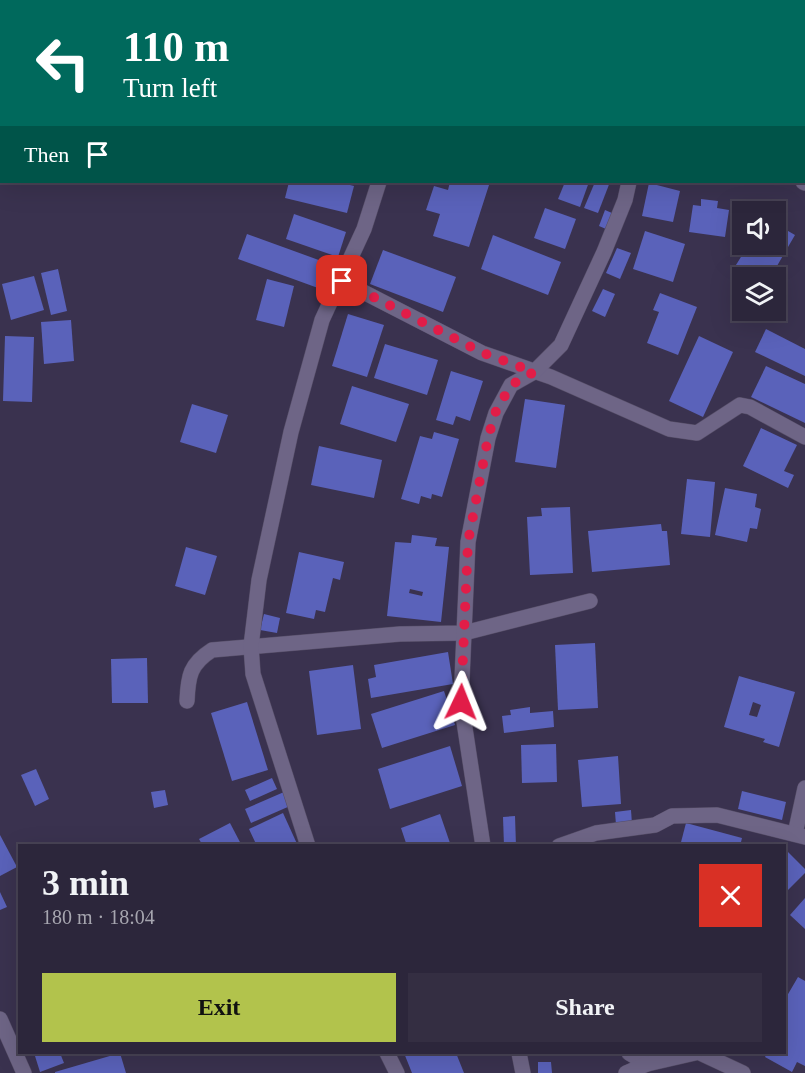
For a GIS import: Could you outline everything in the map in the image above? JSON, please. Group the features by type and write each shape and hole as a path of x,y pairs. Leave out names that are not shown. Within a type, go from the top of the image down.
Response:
{"street":[{"path":"307,844 253,674 251,646 259,580 291,432 322,320 342,281 364,229 379,183"},
{"path":"483,844 461,702 468,542 488,438 495,413 511,385 534,372 561,345 604,252 630,183"},
{"path":"342,281 483,353 682,433 697,433 740,405 750,407 805,437"},
{"path":"187,701 188,682 196,660 212,650 400,634 464,633 590,601"},
{"path":"573,844 655,825 672,816 717,815 800,835 805,788"},
{"path":"0,1019 24,1073"},
{"path":"387,1054 396,1073"},
{"path":"519,1054 523,1073"},
{"path":"631,1054 647,1064"},
{"path":"626,1073 647,1064 693,1054"},
{"path":"700,1054 743,1073"}],"building":[{"path":"289,183 342,183 354,186 347,213 285,198"},
{"path":"450,183 490,183 469,247 433,236 440,214 426,210 434,186 448,190"},
{"path":"565,183 589,183 580,207 558,199"},
{"path":"595,183 610,183 598,213 584,208"},
{"path":"649,183 680,191 673,222 642,216"},
{"path":"701,199 718,201 717,208 729,210 725,237 689,232 693,205 701,206"},
{"path":"545,208 576,219 565,249 534,238"},
{"path":"605,210 612,213 606,229 599,226"},
{"path":"294,214 346,232 338,257 286,239"},
{"path":"786,230 795,235 786,250"},
{"path":"645,231 685,244 673,282 633,269"},
{"path":"247,234 327,263 318,288 238,259"},
{"path":"493,235 561,262 548,295 481,269"},
{"path":"617,248 631,253 620,279 606,273"},
{"path":"383,250 456,277 443,312 370,284"},
{"path":"742,255 783,255 776,267 735,267"},
{"path":"58,269 67,311 51,315 41,273"},
{"path":"34,276 44,310 11,320 2,284"},
{"path":"267,279 294,286 284,327 256,320"},
{"path":"603,289 615,294 605,317 592,311"},
{"path":"660,293 697,307 678,355 647,343 659,312 653,310"},
{"path":"348,314 384,325 367,377 332,366"},
{"path":"71,320 74,361 44,364 41,322"},
{"path":"766,329 805,349 805,376 755,352"},
{"path":"5,336 34,337 32,402 3,401"},
{"path":"699,336 733,352 703,417 669,401"},
{"path":"385,344 438,360 427,395 374,378"},
{"path":"766,366 805,384 805,423 751,397"},
{"path":"451,371 483,381 470,421 456,416 453,425 436,420"},
{"path":"352,386 409,404 396,442 340,424"},
{"path":"525,399 565,405 556,468 515,462"},
{"path":"192,404 228,415 216,453 180,442"},
{"path":"761,428 797,445 784,471 794,475 788,488 743,466"},
{"path":"434,432 459,439 442,497 432,494 431,499 421,496 419,504 401,499 420,436 432,439"},
{"path":"319,446 382,460 374,498 311,485"},
{"path":"687,479 715,482 710,537 681,534"},
{"path":"725,488 757,494 755,507 761,509 757,529 750,528 747,542 715,535"},
{"path":"570,507 573,573 530,575 527,517 542,516 541,508"},
{"path":"661,524 662,531 667,531 670,565 592,572 588,531"},
{"path":"412,535 437,538 435,546 449,547 441,622 387,616 395,542 411,543","holes":["410,589 423,592 422,596 409,593"]},
{"path":"186,547 217,556 205,595 175,586"},
{"path":"299,552 344,562 340,580 333,578 325,612 316,610 314,619 286,613"},
{"path":"264,614 280,618 277,633 260,630"},
{"path":"595,643 598,708 558,710 555,645"},
{"path":"448,652 453,684 371,698 368,679 376,677 374,665"},
{"path":"147,658 148,703 112,703 111,659"},
{"path":"353,665 361,729 317,735 309,671"},
{"path":"739,676 795,692 779,747 763,742 765,739 724,727","holes":["753,702 761,705 757,717 749,715"]},
{"path":"444,691 455,725 382,748 371,714"},
{"path":"247,702 268,770 232,781 211,713"},
{"path":"530,707 530,713 553,711 554,727 504,733 502,716 511,715 510,710"},
{"path":"556,744 557,782 522,783 521,745"},
{"path":"450,746 462,786 390,809 378,769"},
{"path":"618,756 621,804 582,807 578,760"},
{"path":"36,769 49,799 35,806 21,775"},
{"path":"272,778 277,789 250,801 245,790"},
{"path":"165,790 168,805 154,808 151,792"},
{"path":"742,791 786,802 782,820 738,809"},
{"path":"284,792 290,806 251,823 245,809"},
{"path":"631,810 632,824 616,825 615,812"},
{"path":"283,813 297,844 256,844 249,829"},
{"path":"440,814 450,844 406,844 401,828"},
{"path":"515,816 516,844 504,844 503,817"},
{"path":"230,823 241,844 202,844 199,839"},
{"path":"686,823 742,838 740,844 681,844"},
{"path":"0,835 17,867 0,876"},
{"path":"786,850 805,869 805,873 786,892"},
{"path":"0,892 7,907 0,910"},
{"path":"805,898 805,929 790,915"},
{"path":"798,977 805,981 805,1066 797,1062 792,1072 765,1057 766,1054 786,1054 786,998"},
{"path":"60,1054 64,1063 40,1072 35,1056"},
{"path":"120,1054 126,1073 55,1073"},
{"path":"404,1054 456,1054 464,1073 412,1073"},
{"path":"538,1062 551,1062 552,1073 538,1073"}],"route":[{"path":"342,281 483,353 534,372 511,385 495,413 478,483 468,542 461,702"}]}
